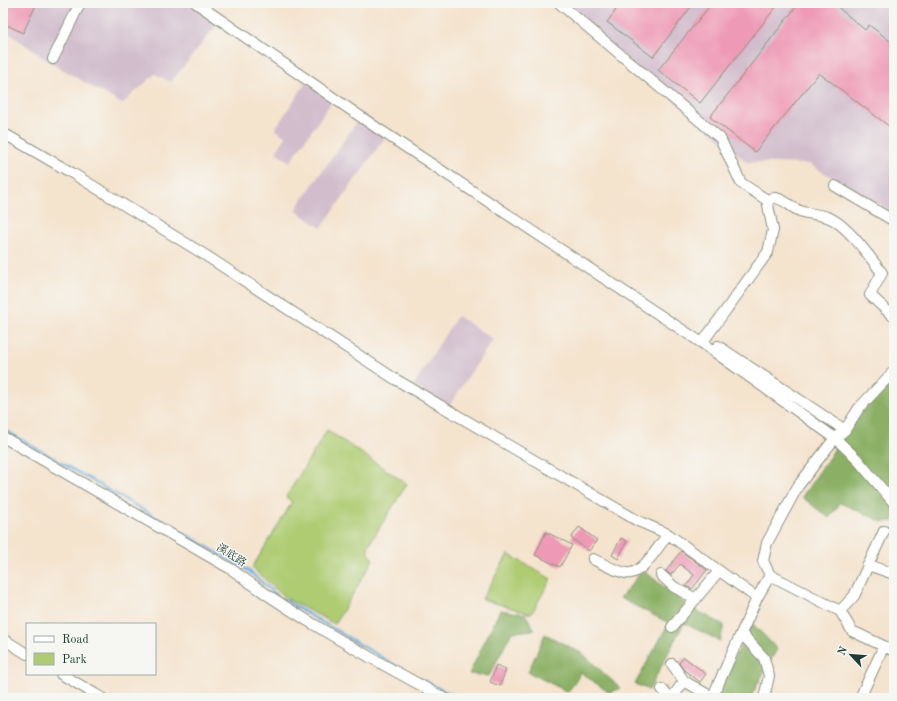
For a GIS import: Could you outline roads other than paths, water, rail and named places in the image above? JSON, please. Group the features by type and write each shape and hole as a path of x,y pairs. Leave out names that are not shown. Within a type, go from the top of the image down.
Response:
{"street":[{"path":"53,59 80,3"},
{"path":"196,3 376,128 844,430"},
{"path":"559,3 720,138 741,183 767,200 773,230 768,252 704,341"},
{"path":"3,133 72,173 205,255 395,379 638,521 668,534 757,598"},
{"path":"835,186 894,221"},
{"path":"767,200 772,198 780,199 799,211 829,217 852,235 882,273 870,295 894,317"},
{"path":"704,341 835,438 856,458 894,503"},
{"path":"894,371 859,408 844,430 835,438 798,486 767,543 763,561 770,575 840,611 852,631 894,651"},
{"name":"溪底路","path":"3,437 231,569 266,595 326,632 444,698"},
{"path":"840,611 854,596 884,531"},
{"path":"593,560 626,573 637,572 647,562 668,534"},
{"path":"868,565 894,574"},
{"path":"672,627 719,571"},
{"path":"661,575 674,587 696,599"},
{"path":"672,664 684,681 712,698 757,598 770,575"},
{"path":"742,634 764,658 769,676 764,698"},
{"path":"3,640 26,653"},
{"path":"860,698 884,646"},
{"path":"63,675 102,698"},
{"path":"662,689 671,698 684,681"}],"waterway":[{"path":"3,429 249,571 275,594"},
{"path":"281,598 405,671"},
{"path":"411,674 444,691 463,698"}]}
